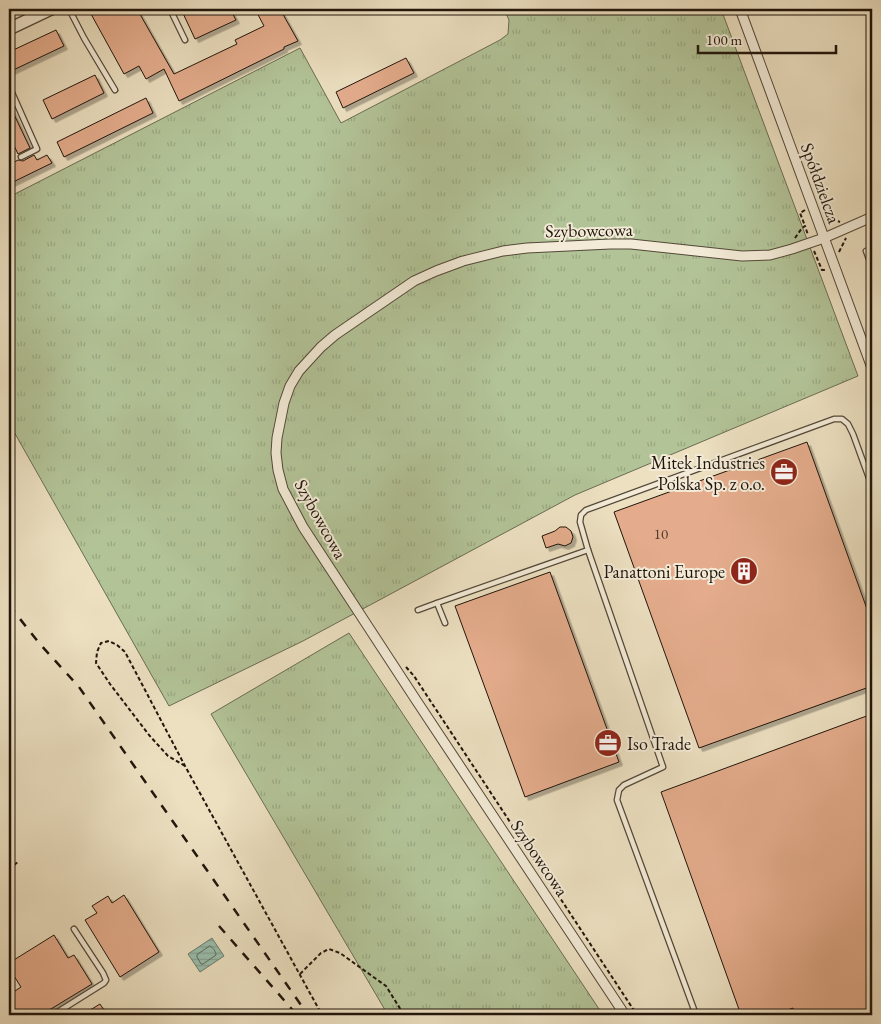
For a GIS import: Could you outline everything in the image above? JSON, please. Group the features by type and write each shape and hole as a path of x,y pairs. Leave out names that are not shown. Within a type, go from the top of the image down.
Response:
{"street":[{"path":"9,29 51,9"},
{"name":"Spółdzielcza","path":"740,9 872,368"},
{"name":"Szybowcowa","path":"625,1015 303,527 283,489 278,470 276,438 284,403 290,386 299,371 321,347 414,281 463,261 494,253 526,248 610,244 631,244 756,256 780,252 824,238 872,217"}],"lane":[{"path":"69,9 115,90"},
{"path":"170,9 185,40"},
{"path":"9,86 37,149 21,157"},
{"path":"9,150 11,155 9,157"},
{"path":"872,249 866,251 872,267"},
{"path":"696,1015 617,800 619,790 624,785 664,767 588,550 580,522 580,515 586,510 834,419 842,419 848,424 868,478 872,476"},
{"path":"418,610 588,550"},
{"path":"437,603 445,623"},
{"path":"53,1015 106,980 74,928"}],"path":[{"path":"792,240 805,226 822,270 835,266"},
{"path":"812,254 816,255"},
{"path":"184,766 168,756 149,735 110,684 96,663 97,652 101,643 109,641 125,652 184,766 322,1015"},
{"path":"406,667 414,676 637,1015"},
{"path":"9,869 19,861"},
{"path":"300,974 321,952 330,949 340,952 386,986 404,1015"}],"green space":[{"path":"504,9 721,9 858,376 575,495 303,641 169,706 9,423 9,197 300,48 341,123 500,40 508,34 509,20"},
{"path":"349,633 603,1015 388,1015 211,714"}],"water":[{"path":"212,938 224,956 200,972 188,954"}],"building":[{"path":"102,9 137,9 174,74 237,44 235,40 264,26 255,9 280,9 298,41 179,101 164,69 146,79 139,66 124,74 91,14"},
{"path":"181,9 230,9 236,20 195,39"},
{"path":"56,30 64,46 9,72 9,52"},
{"path":"406,58 414,73 343,108 336,92"},
{"path":"95,75 104,93 52,119 43,100"},
{"path":"146,98 153,113 64,157 57,142"},
{"path":"9,104 30,148 18,154 9,135"},
{"path":"34,155 37,160 47,155 52,163 9,184 9,165"},
{"name":"Panattoni Europe","path":"807,442 872,623 872,686 699,748 614,512"},
{"path":"560,527 566,527 571,531 573,537 571,543 565,546 558,544 546,548 542,536"},
{"name":"Panattoni Europe","path":"550,572 619,762 525,797 455,606"},
{"path":"872,714 872,1015 795,1015 793,1008 774,1015 741,1015 661,792"},
{"path":"124,895 159,952 120,977 85,920 97,913 92,906 108,896 112,903"},
{"path":"54,935 68,958 74,955 92,984 41,1015 9,1015 9,995 21,987 9,968 9,963"},
{"path":"100,1004 107,1015 82,1015"}],"railway":[{"path":"9,605 39,643 79,687 308,1015"},
{"path":"219,926 297,1015"}],"place":[{"name":"Mitek Industries Polska Sp. z o.o.","path":"784,472"},
{"name":"Panattoni Europe","path":"744,571"},
{"name":"Iso Trade","path":"608,743"}]}
